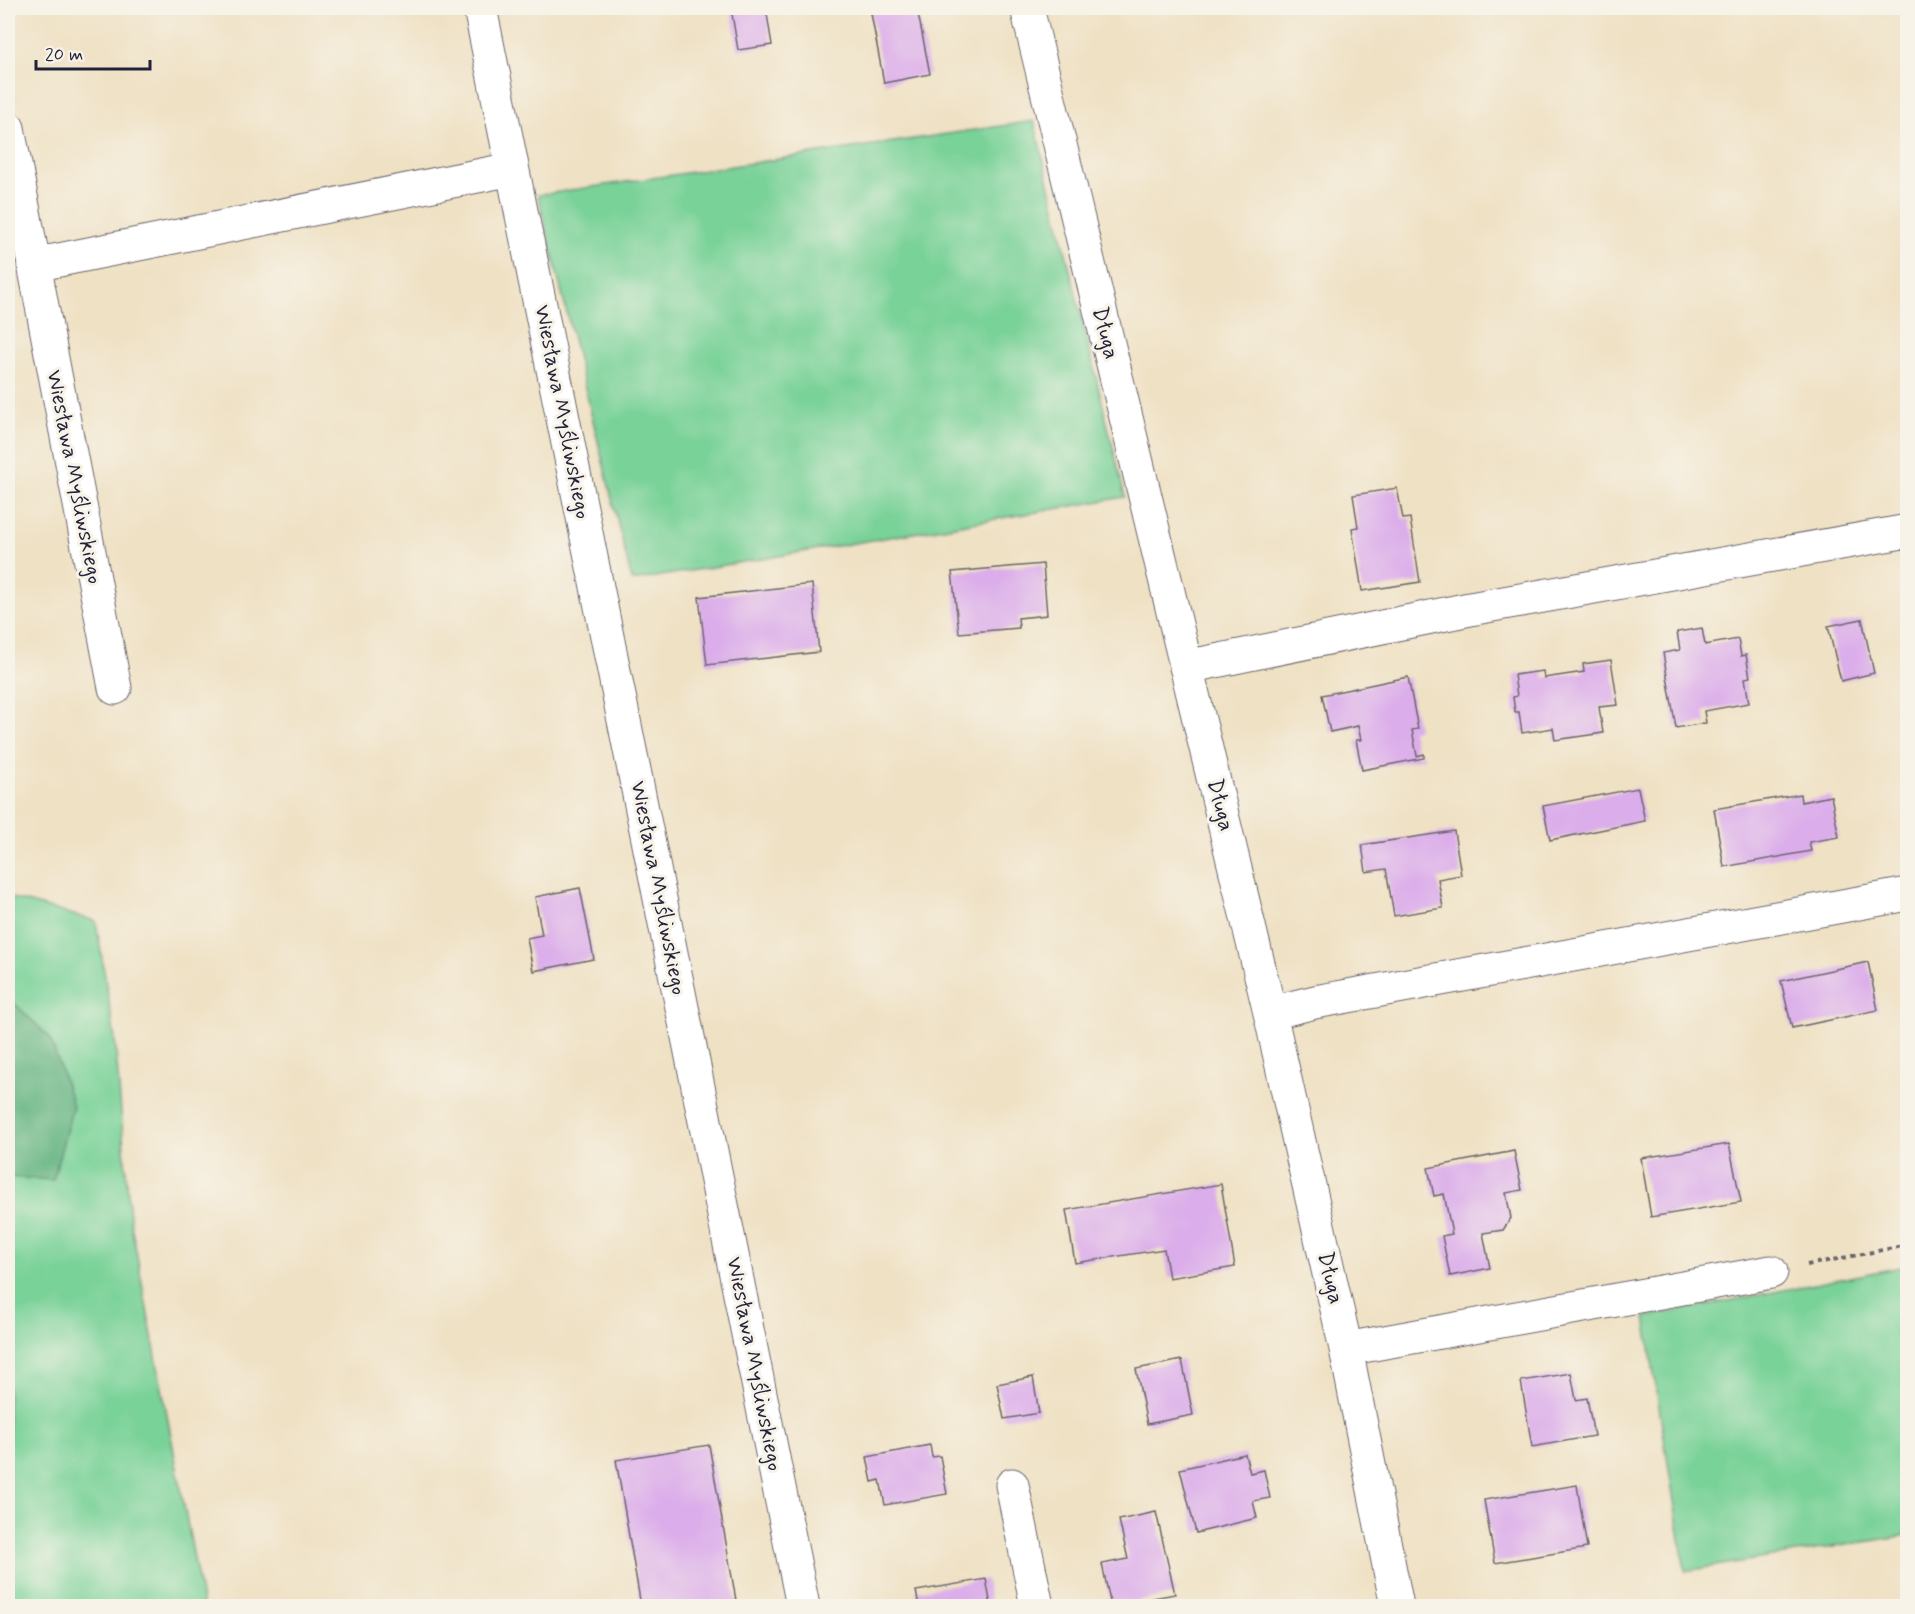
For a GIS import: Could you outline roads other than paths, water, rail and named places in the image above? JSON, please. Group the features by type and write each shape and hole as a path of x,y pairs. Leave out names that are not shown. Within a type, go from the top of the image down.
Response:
{"street":[{"name":"Wiesława Myśliwskiego","path":"480,8 803,1606"},
{"name":"Długa","path":"1027,8 1270,1013 1346,1349 1397,1606"},
{"name":"Wiesława Myśliwskiego","path":"8,128 14,200 34,265 115,688"},
{"path":"34,265 513,169"},
{"path":"1186,667 1470,609 1908,531"},
{"path":"1270,1013 1315,1002 1908,894"},
{"path":"1346,1349 1771,1272"},
{"path":"1012,1485 1036,1606"}]}
